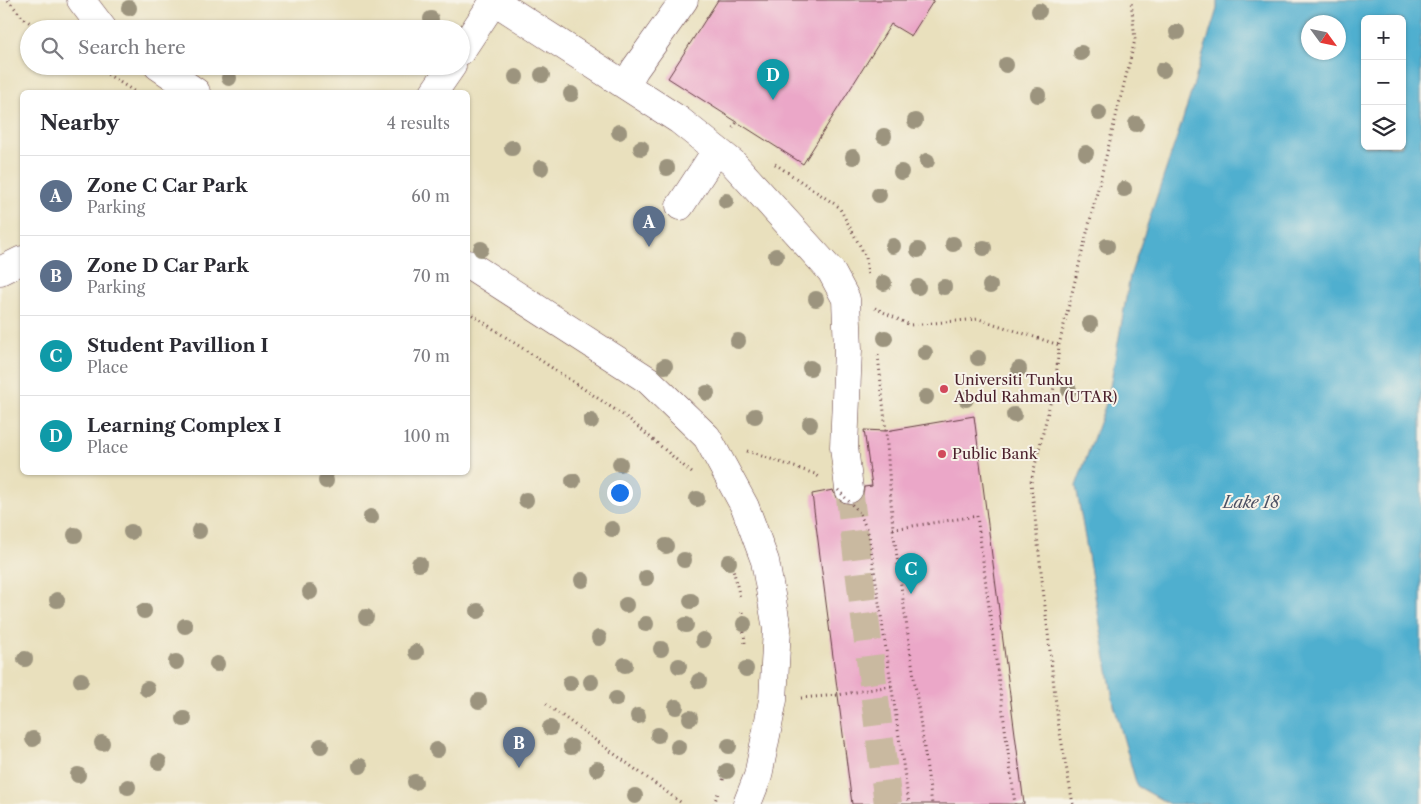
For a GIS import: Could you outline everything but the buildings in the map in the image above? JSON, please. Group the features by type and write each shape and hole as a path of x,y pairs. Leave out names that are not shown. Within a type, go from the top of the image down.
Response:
{"street":[{"path":"81,0 96,20"},
{"path":"470,37 493,0 626,85 679,120 733,164 831,271 846,299 848,350 844,494"},
{"path":"626,85 635,69 684,0"},
{"path":"171,75 193,90"},
{"path":"435,90 446,75"},
{"path":"680,206 716,151"},
{"path":"0,271 20,261"},
{"path":"470,265 648,380 707,437 745,508 765,562 777,629 773,700 758,776 747,804"}],"path":[{"path":"8,0 26,20"},
{"path":"1073,804 1058,722 1031,482 1056,379 1059,345 1135,40 1131,0"},
{"path":"109,75 132,90"},
{"path":"870,305 910,325 979,319 1059,345"},
{"path":"470,313 629,419 692,474"},
{"path":"886,431 893,529 932,804"},
{"path":"740,448 815,474 823,480"},
{"path":"844,494 870,535 909,804"},
{"path":"893,529 977,516 1015,804"},
{"path":"728,548 742,606 746,644"},
{"path":"838,695 891,686"},
{"path":"546,704 683,804"}],"water":[{"name":"Lake 18","path":"1217,0 1421,0 1421,804 1169,804 1137,786 1114,705 1076,486 1108,398 1130,276 1182,122 1217,9"}],"tunnel":[{"path":"849,489 888,804"}],"place":[{"name":"Learning Complex I","path":"773,100"},
{"name":"Zone C Car Park","path":"649,247"},
{"name":"Universiti Tunku Abdul Rahman (UTAR)","path":"944,389"},
{"name":"Public Bank","path":"942,454"},
{"name":"Student Pavillion I","path":"911,594"},
{"name":"Zone D Car Park","path":"519,768"}]}
